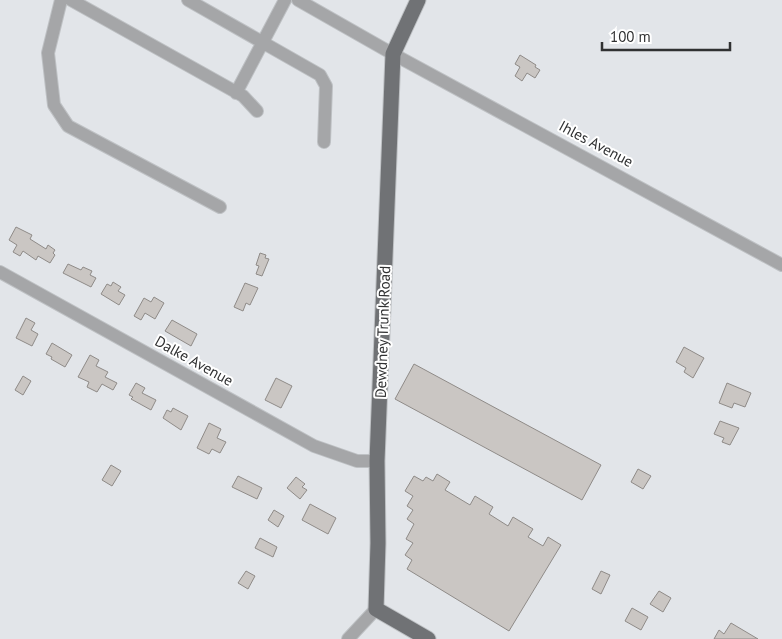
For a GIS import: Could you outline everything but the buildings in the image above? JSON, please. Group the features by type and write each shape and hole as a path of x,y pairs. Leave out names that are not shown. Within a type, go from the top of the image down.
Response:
{"main road":[{"name":"Dewdney Trunk Road","path":"376,609 378,543 377,461 393,54 418,0"},
{"path":"376,609 428,639"}],"street":[{"path":"61,0 48,53 54,104 68,126 220,207"},
{"path":"71,0 243,96 257,112"},
{"path":"188,0 320,75 326,86 324,142"},
{"path":"236,93 285,0"},
{"name":"Ihles Avenue","path":"298,0 393,54 782,265"},
{"name":"Dalke Avenue","path":"0,272 314,446 357,460 377,461"},
{"path":"348,639 376,609"}]}
